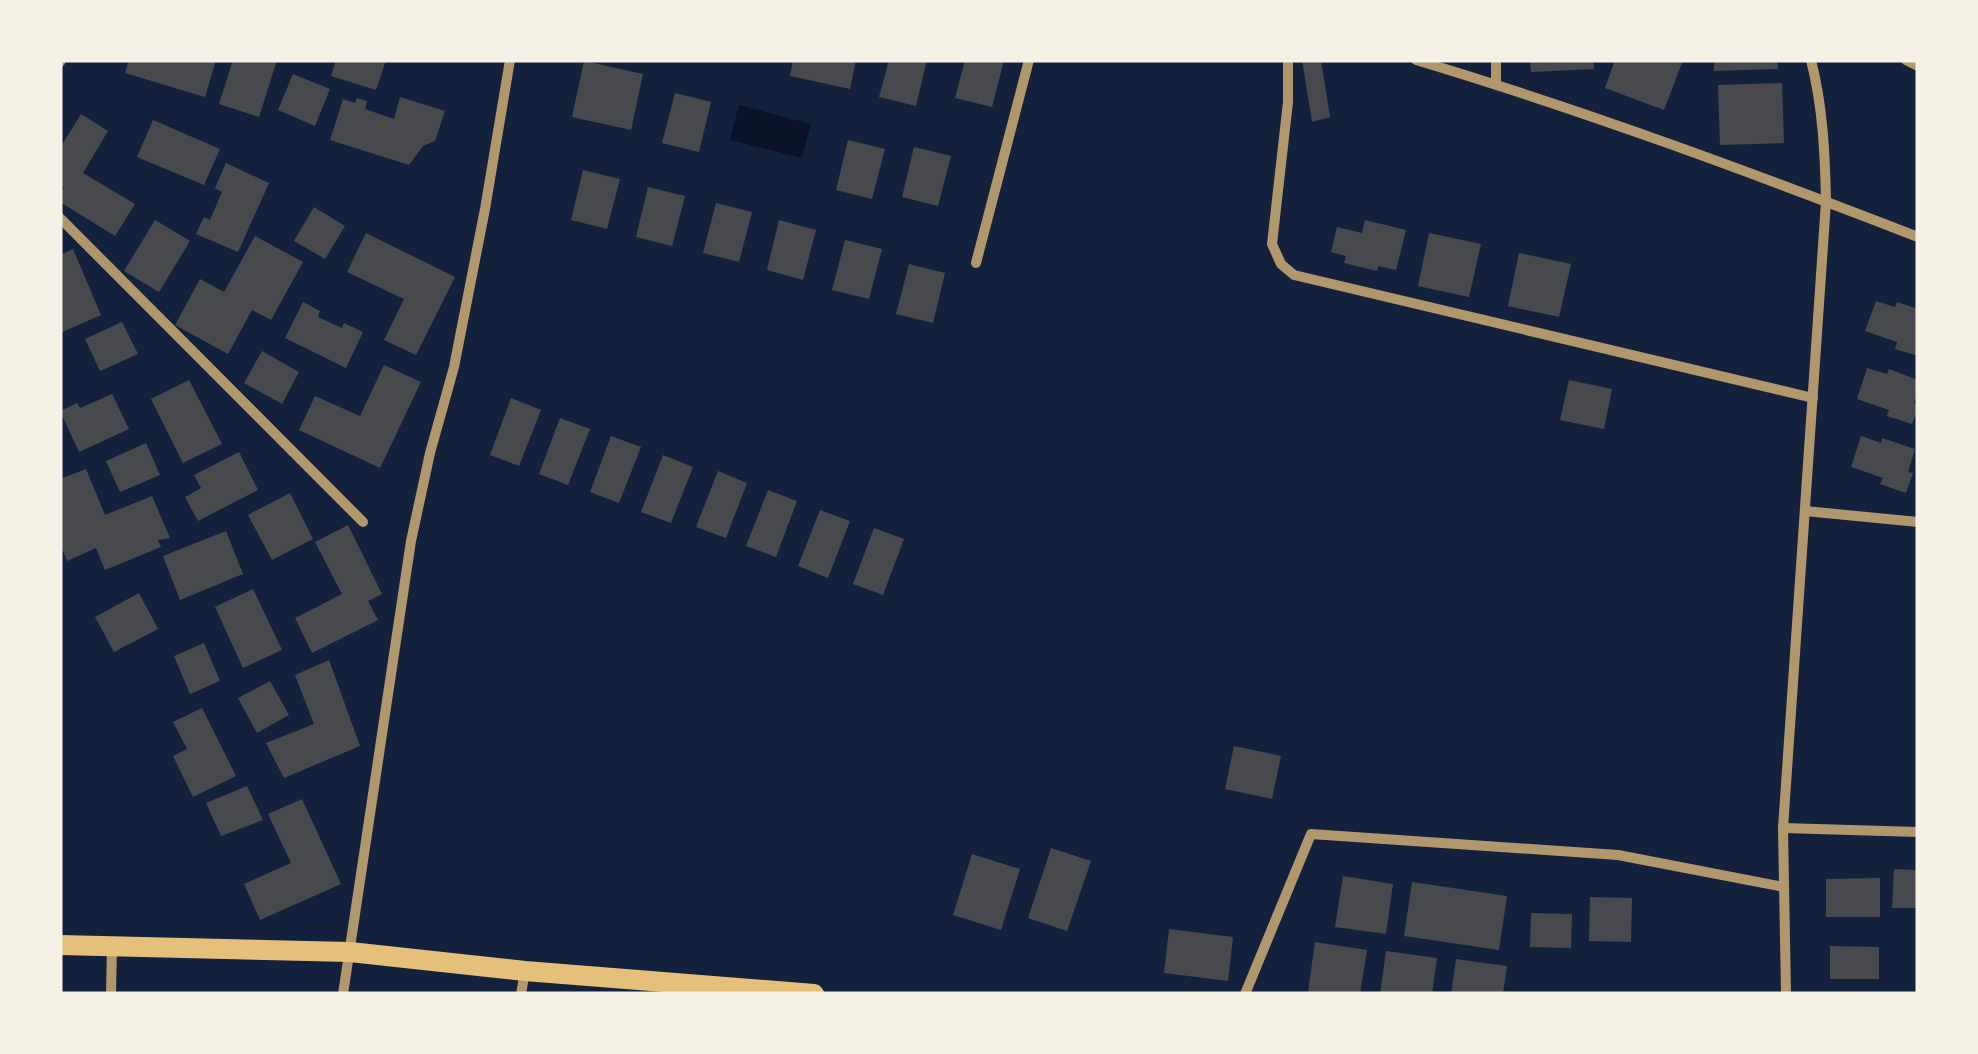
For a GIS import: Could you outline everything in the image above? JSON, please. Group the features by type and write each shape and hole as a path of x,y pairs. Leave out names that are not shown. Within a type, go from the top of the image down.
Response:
{"main road":[{"path":"60,944 350,952 728,991 814,994"}],"street":[{"path":"342,994 411,541 454,366 510,60"},
{"path":"976,264 1029,60"},
{"path":"1288,60 1288,102 1272,244 1281,264 1294,275 1813,398"},
{"path":"1416,60 1496,84 1918,238"},
{"path":"1496,60 1496,84"},
{"path":"1786,994 1783,828 1826,202 1825,142 1811,60"},
{"path":"1906,60 1918,66"},
{"path":"60,218 364,522"},
{"path":"1805,511 1918,522"},
{"path":"1783,828 1918,832"},
{"path":"1245,994 1311,834 1618,854 1784,887"},
{"path":"111,994 112,945"},
{"path":"522,994 525,971"}],"water":[{"path":"739,105 811,124 802,158 730,140"}],"building":[{"path":"129,60 216,60 205,97 125,73"},
{"path":"233,60 277,60 259,117 219,104"},
{"path":"336,60 386,60 376,90 331,76"},
{"path":"793,60 856,60 850,89 790,76"},
{"path":"889,60 927,60 916,106 879,97"},
{"path":"965,60 1004,60 992,107 955,98"},
{"path":"1302,60 1321,60 1330,117 1312,122"},
{"path":"1530,60 1593,60 1594,69 1531,72"},
{"path":"1615,60 1683,60 1664,110 1605,88"},
{"path":"1714,60 1777,60 1778,69 1714,71"},
{"path":"584,61 643,74 631,130 572,117"},
{"path":"293,74 330,89 315,126 278,110"},
{"path":"1782,83 1784,143 1720,145 1718,85"},
{"path":"675,93 711,102 699,152 662,143"},
{"path":"400,97 445,111 435,141 423,146 409,165 330,140 343,99 367,101 365,109 394,119"},
{"path":"81,114 108,131 83,173 135,204 115,236 60,202 64,188 60,186 60,148"},
{"path":"153,120 220,149 204,185 137,157"},
{"path":"848,140 885,149 872,199 836,190"},
{"path":"914,147 951,156 938,206 902,197"},
{"path":"226,163 269,183 238,252 196,234 204,217 210,220 222,192 215,188"},
{"path":"583,170 620,179 607,229 571,220"},
{"path":"648,187 685,196 672,246 636,237"},
{"path":"716,203 752,212 739,262 703,253"},
{"path":"314,207 345,226 325,259 294,241"},
{"path":"155,220 190,241 159,292 124,271"},
{"path":"779,220 816,230 803,280 767,270"},
{"path":"1365,220 1406,230 1396,270 1378,266 1377,271 1344,263 1346,256 1331,252 1337,227 1362,233"},
{"path":"366,233 455,277 416,355 384,340 404,299 347,272"},
{"path":"1429,233 1481,244 1469,297 1418,286"},
{"path":"255,236 303,262 271,320 252,310 228,354 175,325 200,279 224,292"},
{"path":"845,240 882,249 869,299 832,290"},
{"path":"73,249 101,315 60,333 60,255"},
{"path":"1519,253 1571,264 1559,317 1508,306"},
{"path":"909,264 945,273 933,323 896,314"},
{"path":"1876,301 1918,309 1918,356 1895,349 1897,342 1865,331"},
{"path":"303,302 320,311 318,317 363,332 346,368 285,338"},
{"path":"122,322 138,354 100,371 85,339"},
{"path":"262,351 299,372 282,404 244,383"},
{"path":"384,365 421,382 380,468 299,430 315,396 360,416"},
{"path":"1867,368 1887,374 1889,369 1918,380 1914,403 1918,408 1912,424 1887,416 1889,410 1857,399"},
{"path":"189,380 222,444 183,463 151,399"},
{"path":"1569,380 1612,389 1604,429 1560,420"},
{"path":"112,394 129,429 79,452 60,411 77,403 80,408"},
{"path":"511,398 541,410 519,466 490,455"},
{"path":"560,418 590,429 568,485 539,474"},
{"path":"611,436 641,447 619,503 590,492"},
{"path":"1861,436 1915,449 1906,493 1880,484 1883,478 1851,467"},
{"path":"146,443 160,475 120,492 106,461"},
{"path":"239,452 258,490 198,521 185,497 201,488 194,475"},
{"path":"663,455 693,467 671,523 641,512"},
{"path":"86,469 105,515 152,496 170,538 158,540 161,547 105,570 96,548 67,561 60,544 60,479"},
{"path":"718,471 747,483 726,538 696,527"},
{"path":"768,490 797,501 776,557 746,546"},
{"path":"290,493 313,539 272,560 248,515"},
{"path":"820,510 850,521 828,578 798,566"},
{"path":"348,525 382,594 368,601 378,620 312,653 295,618 342,594 315,542"},
{"path":"874,528 904,539 883,595 853,584"},
{"path":"226,531 243,574 180,600 163,556"},
{"path":"253,589 282,650 243,668 215,607"},
{"path":"139,593 158,629 114,652 95,617"},
{"path":"204,643 220,681 190,694 174,656"},
{"path":"329,660 360,746 284,778 266,743 314,724 295,675"},
{"path":"270,681 289,715 257,733 238,698"},
{"path":"202,708 236,776 193,797 173,756 187,749 173,722"},
{"path":"1234,746 1281,756 1272,799 1225,789"},
{"path":"247,786 263,820 221,836 206,803"},
{"path":"302,799 341,884 260,920 244,884 291,863 268,814"},
{"path":"1051,848 1091,861 1067,931 1028,918"},
{"path":"972,854 1020,869 1001,930 953,915"},
{"path":"1894,869 1918,870 1918,908 1892,908"},
{"path":"1343,876 1393,884 1386,934 1335,927"},
{"path":"1880,878 1880,917 1826,917 1826,879"},
{"path":"1412,882 1507,896 1499,950 1404,936"},
{"path":"1590,897 1632,898 1631,942 1589,941"},
{"path":"1531,913 1572,914 1571,948 1530,947"},
{"path":"1169,929 1233,937 1228,981 1164,973"},
{"path":"1315,942 1367,950 1360,994 1308,992"},
{"path":"1830,946 1879,947 1879,979 1830,979"},
{"path":"1386,951 1437,958 1432,994 1380,994"},
{"path":"1456,959 1507,966 1503,994 1451,994"}]}
